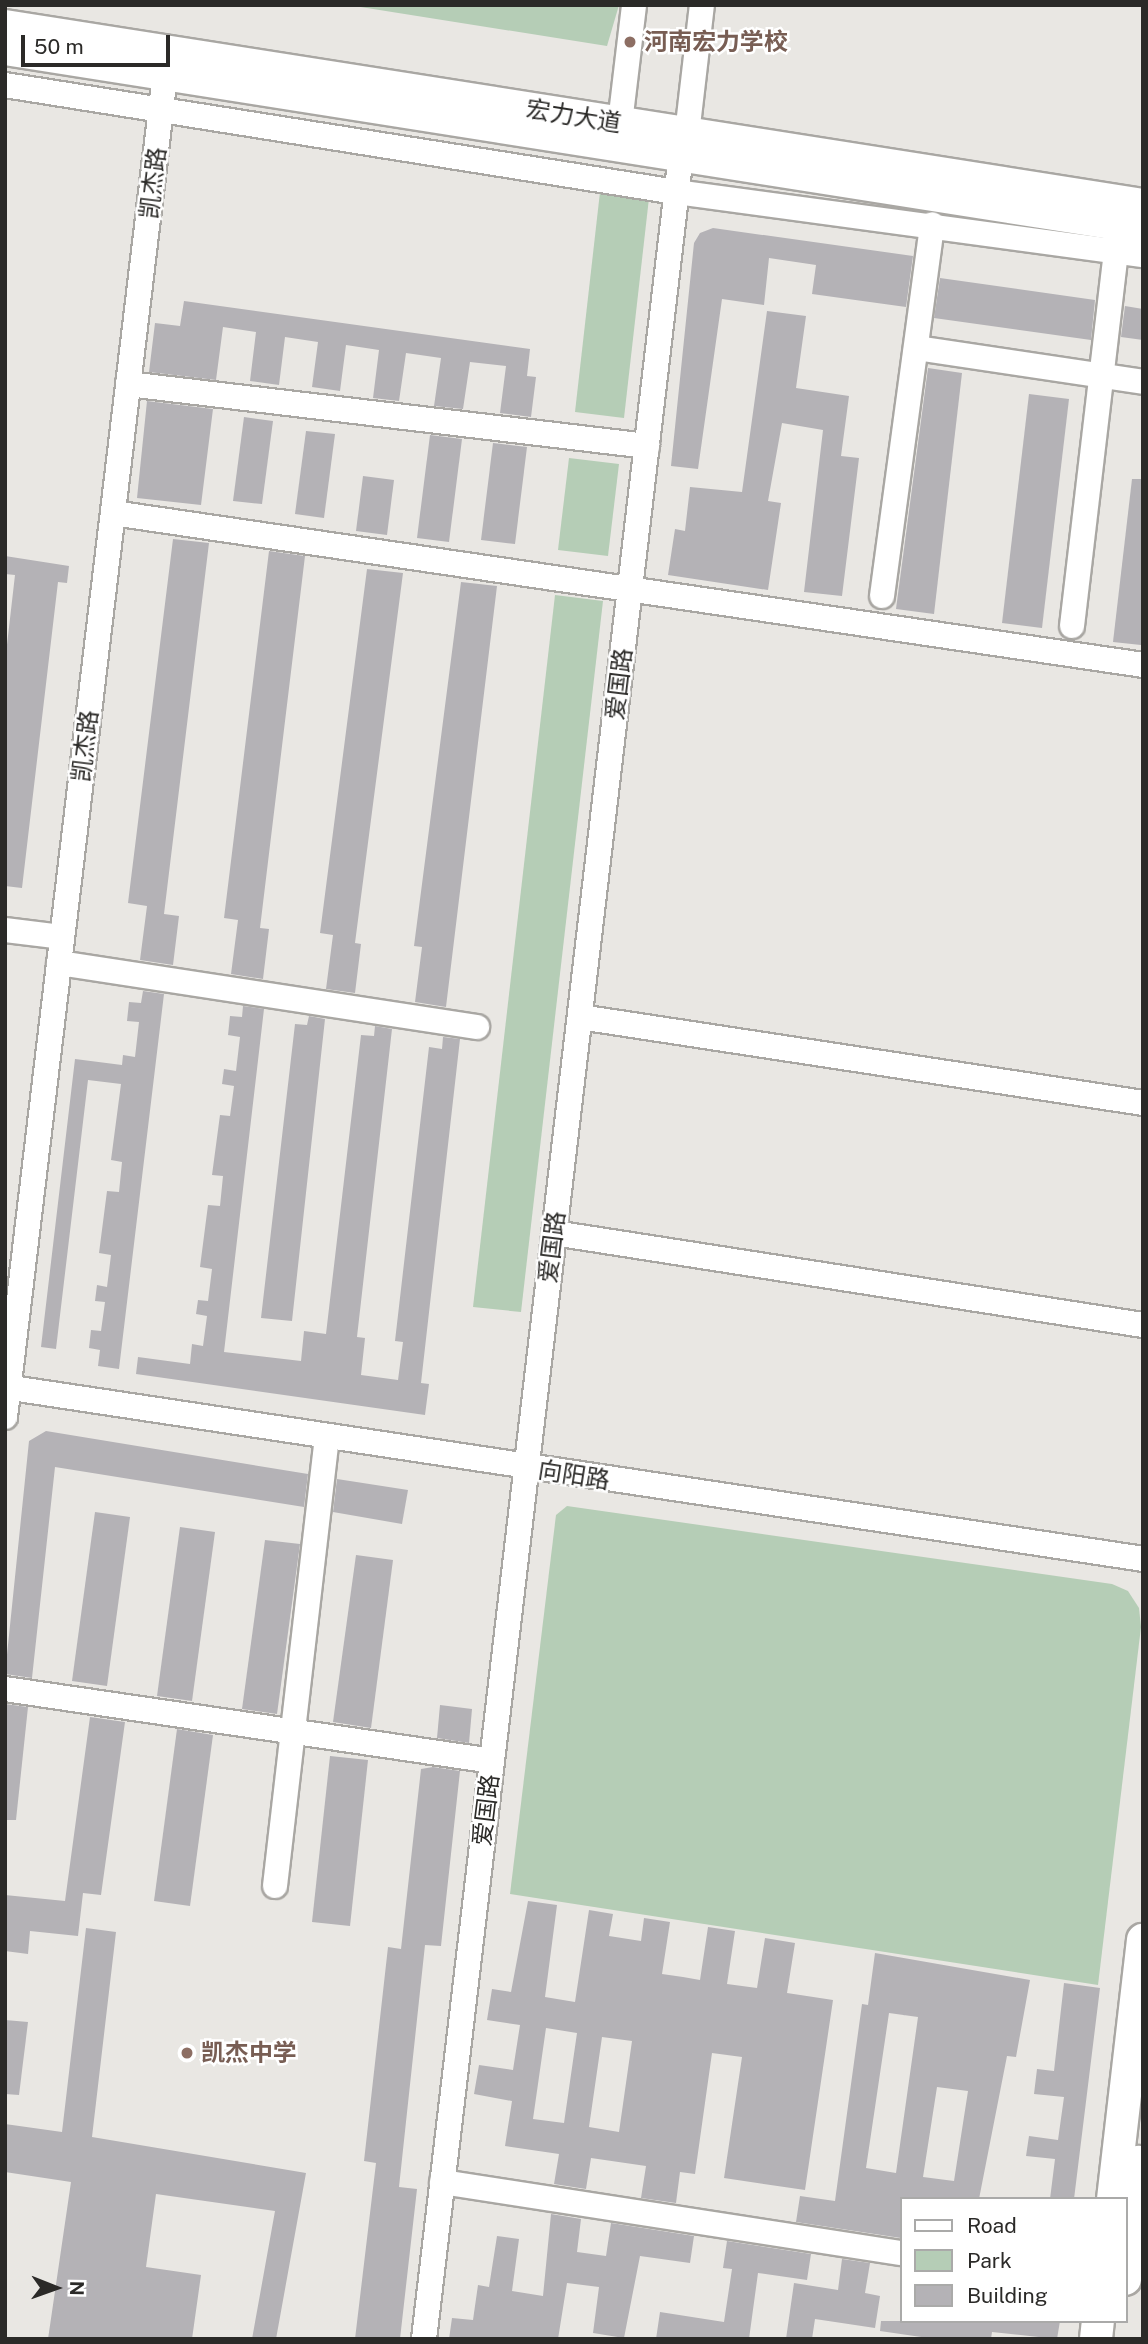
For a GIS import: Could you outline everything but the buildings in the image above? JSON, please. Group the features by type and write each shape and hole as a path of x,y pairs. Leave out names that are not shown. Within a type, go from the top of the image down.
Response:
{"main road":[{"name":"宏力大道","path":"5,26 620,123 684,145"},
{"name":"宏力大道","path":"5,49 165,75 684,145 1130,227"},
{"path":"1112,2197 1143,1940"},
{"path":"1127,2264 1141,2164 1143,2129"}],"street":[{"path":"620,123 634,5"},
{"name":"爱国路","path":"424,2339 676,192 702,5"},
{"name":"凯杰路","path":"5,1416 165,75"},
{"path":"5,85 161,113 676,192 932,224 1130,227"},
{"path":"882,596 932,224"},
{"path":"1130,227 1143,255"},
{"path":"1072,626 1102,376 1130,227"},
{"path":"915,348 1143,382"},
{"path":"128,384 647,446"},
{"path":"113,513 630,585 1143,665"},
{"path":"5,930 62,937"},
{"path":"59,963 477,1027"},
{"path":"580,1017 1143,1103"},
{"path":"554,1233 1143,1325"},
{"name":"向阳路","path":"7,1387 526,1468 1143,1559"},
{"path":"275,1886 327,1437"},
{"path":"5,1689 492,1761"},
{"path":"442,2182 900,2253"}],"green space":[{"path":"348,5 619,5 607,46"},
{"path":"600,192 649,198 624,418 575,412"},
{"path":"569,458 619,464 608,556 558,550"},
{"path":"555,595 603,601 521,1312 473,1307"},
{"path":"567,1506 1112,1584 1128,1591 1139,1608 1141,1627 1098,1985 510,1894 556,1515"}],"place":[{"name":"河南宏力学校","path":"630,42"},
{"name":"凯杰中学","path":"187,2053"}]}
